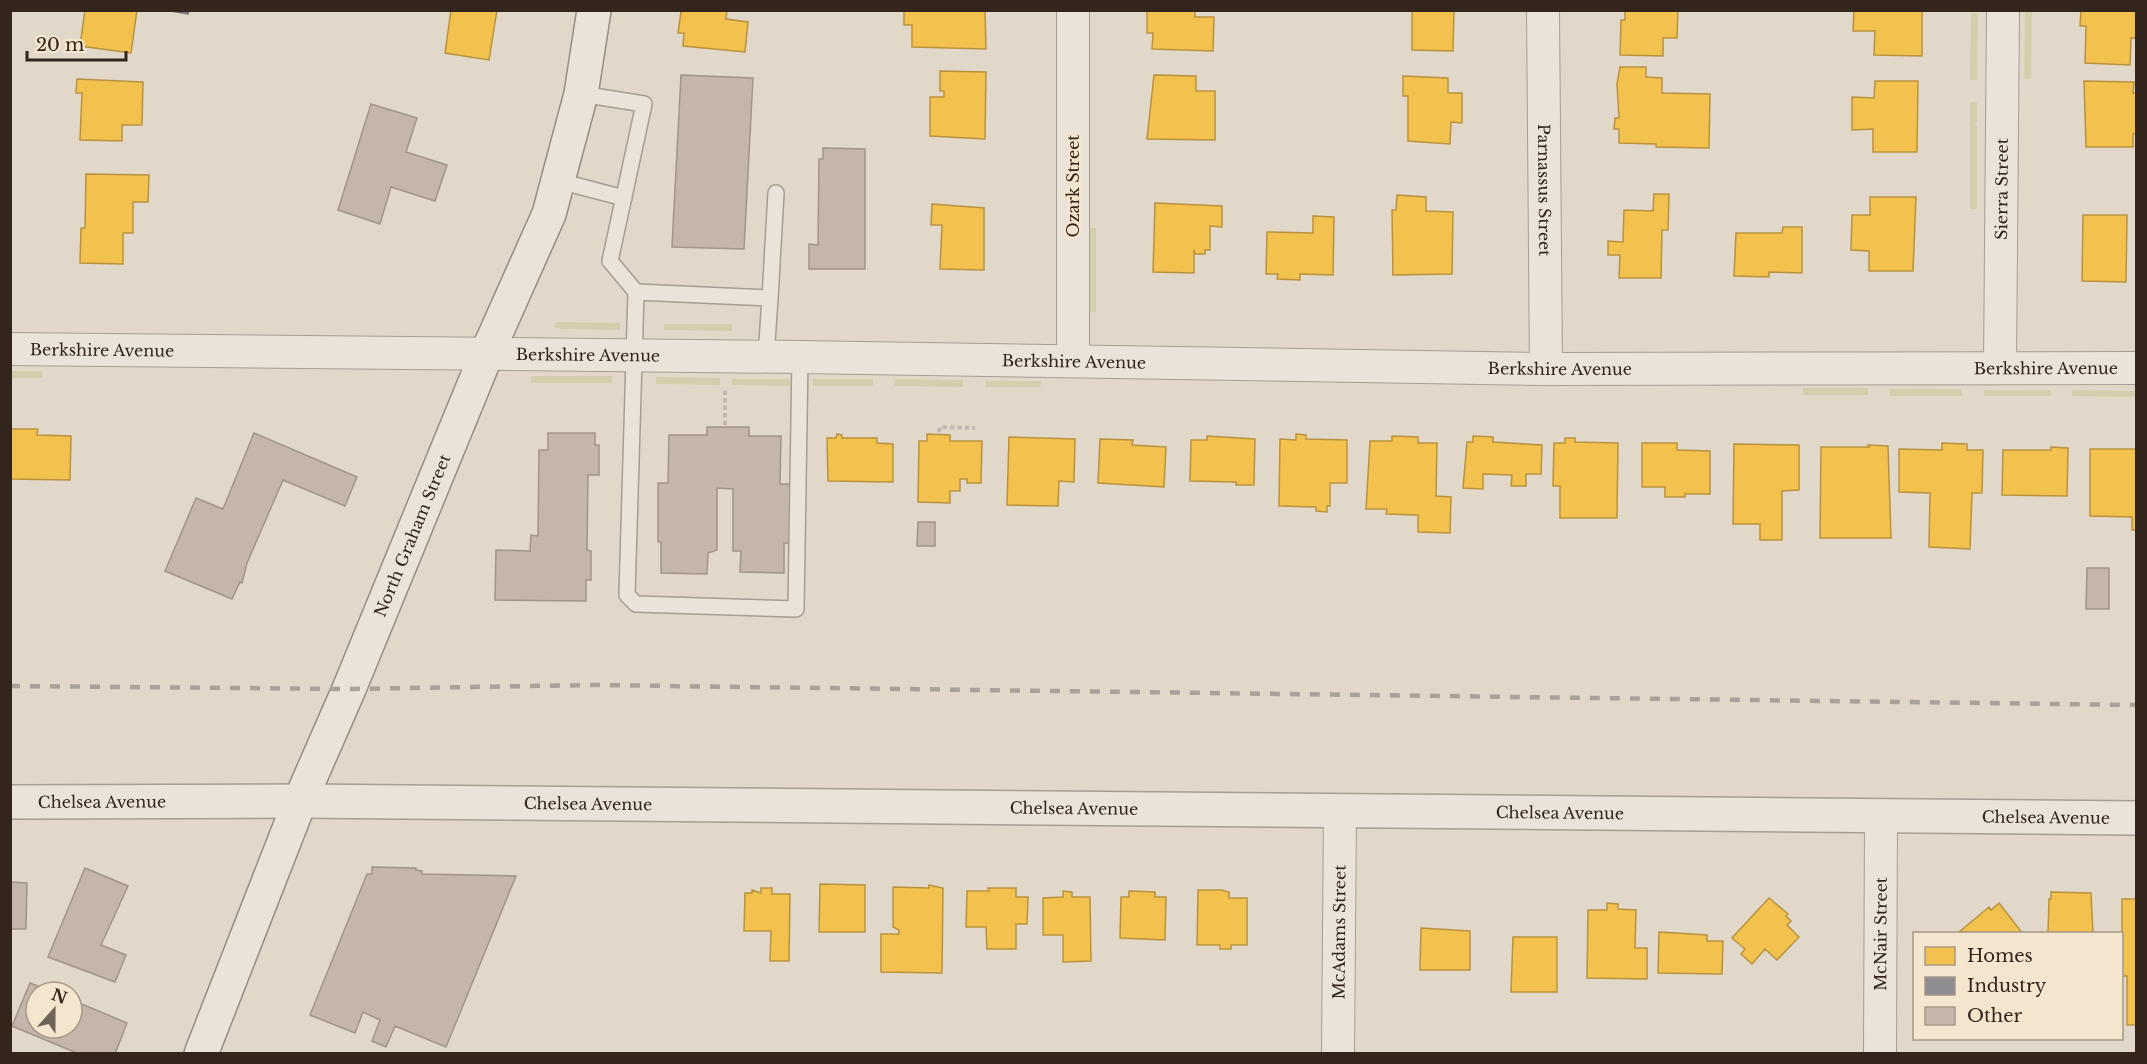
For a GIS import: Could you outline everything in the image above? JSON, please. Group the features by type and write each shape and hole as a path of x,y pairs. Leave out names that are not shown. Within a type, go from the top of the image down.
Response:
{"street":[{"name":"North Graham Street","path":"201,1053 300,801 349,689 487,353 549,214 580,94 594,10"},
{"name":"Ozark Street","path":"1073,10 1073,361"},
{"name":"Parnassus Street","path":"1543,10 1546,369"},
{"name":"Sierra Street","path":"2000,366 2003,10"},
{"name":"Berkshire Avenue","path":"10,349 800,357 1546,369 2000,366 2136,368"},
{"name":"Chelsea Avenue","path":"10,802 300,801 2136,818"},
{"name":"McAdams Street","path":"1338,1053 1340,811"},
{"name":"McNair Street","path":"1880,1053 1881,816"}],"lane":[{"path":"580,94 644,104 610,261 636,292 627,595 636,604 796,609 800,357"},
{"path":"559,181 624,198"},
{"path":"766,357 776,193"},
{"path":"636,292 770,298"}],"path":[{"path":"725,388 725,426"},
{"path":"939,432 940,427 975,428"}],"shaded area":[{"path":"2025,11 2032,11 2031,79 2024,79"},
{"path":"1971,13 1978,13 1977,80 1970,80"},
{"path":"1970,102 1977,102 1977,122 1974,124 1977,125 1977,209 1970,209"},
{"path":"1088,228 1096,228 1096,312 1088,312"},
{"path":"556,322 620,323 620,330 562,329 554,327"},
{"path":"664,324 732,324 732,331 664,330"},
{"path":"11,371 42,371 43,378 11,378"},
{"path":"531,376 612,376 612,383 531,383"},
{"path":"656,377 720,378 720,385 656,384"},
{"path":"732,379 790,379 790,386 732,385"},
{"path":"813,379 873,379 873,386 813,386"},
{"path":"895,379 963,380 963,387 894,386"},
{"path":"986,381 1041,381 1041,387 986,387"},
{"path":"1803,388 1868,388 1868,395 1803,395"},
{"path":"1890,389 1962,389 1962,396 1890,396"},
{"path":"1984,390 2051,390 2051,396 1984,396"},
{"path":"2072,390 2136,391 2136,397 2072,396"}],"building: Homes":[{"path":"85,10 137,10 131,53 80,46"},
{"path":"451,10 497,10 489,60 445,53"},
{"path":"727,10 726,19 748,22 745,52 683,46 684,33 678,33 681,12"},
{"path":"904,10 985,10 986,49 912,47 912,25 904,25"},
{"path":"1147,10 1195,10 1195,17 1214,17 1213,51 1152,49 1153,33 1147,33"},
{"path":"1412,10 1454,10 1453,51 1412,50"},
{"path":"1625,10 1678,10 1677,38 1663,38 1663,56 1620,55 1621,20 1625,20"},
{"path":"1854,10 1922,10 1922,56 1874,55 1875,31 1853,31"},
{"path":"2081,10 2136,10 2136,38 2131,38 2130,65 2085,63 2086,26 2080,26"},
{"path":"1620,67 1646,67 1646,77 1662,78 1662,93 1710,94 1709,148 1656,147 1656,144 1619,143 1619,129 1614,129 1615,118 1619,118 1617,84"},
{"path":"940,71 986,72 985,139 930,136 930,97 944,97 944,91 940,91"},
{"path":"1154,75 1196,76 1196,91 1215,91 1215,140 1147,139"},
{"path":"1403,76 1448,78 1448,93 1462,93 1462,123 1451,122 1450,144 1408,141 1408,96 1403,96"},
{"path":"77,79 143,82 142,125 122,125 122,141 80,140 82,93 76,93"},
{"path":"1875,81 1918,81 1917,152 1873,152 1873,129 1852,130 1852,97 1874,98"},
{"path":"2084,81 2134,82 2136,134 2133,134 2133,147 2086,147"},
{"path":"86,174 149,175 148,202 133,202 133,233 123,233 123,264 80,263 81,228 85,228"},
{"path":"1654,194 1669,194 1668,230 1662,230 1661,278 1619,278 1620,255 1608,255 1608,241 1623,242 1624,210 1653,211"},
{"path":"1397,195 1426,197 1426,211 1453,212 1452,274 1393,275 1392,210 1396,210"},
{"path":"1870,197 1916,197 1913,271 1869,271 1869,251 1851,250 1852,215 1870,215"},
{"path":"1155,203 1222,206 1222,227 1210,226 1210,250 1205,250 1205,254 1195,254 1194,250 1194,273 1153,272"},
{"path":"932,204 984,208 984,270 940,269 942,225 931,225"},
{"path":"2083,215 2127,215 2126,282 2082,281"},
{"path":"1313,216 1334,217 1333,275 1300,274 1300,280 1277,279 1278,274 1266,274 1267,232 1313,233"},
{"path":"1783,227 1802,227 1802,273 1769,272 1769,277 1734,276 1736,233 1782,233"},
{"path":"10,429 38,429 37,435 71,436 70,480 10,479"},
{"path":"837,434 842,435 842,438 877,438 877,443 893,444 893,482 828,481 827,438 836,438"},
{"path":"927,434 950,435 950,441 982,441 981,483 967,483 967,479 960,479 960,491 950,491 950,503 918,502 919,441 927,441"},
{"path":"1296,434 1306,435 1306,439 1347,440 1347,483 1330,483 1330,506 1327,506 1327,512 1316,511 1316,507 1279,506 1280,439 1296,440"},
{"path":"1207,436 1255,439 1254,485 1236,485 1236,482 1190,481 1191,440 1207,440"},
{"path":"1392,436 1418,437 1418,443 1437,443 1436,496 1451,497 1450,533 1418,532 1418,515 1386,514 1387,509 1366,509 1370,441 1392,441"},
{"path":"1473,436 1493,437 1493,442 1542,445 1541,474 1526,474 1526,486 1511,486 1512,475 1483,474 1483,489 1463,488 1467,442 1473,442"},
{"path":"1009,437 1075,439 1074,482 1059,481 1058,506 1007,505"},
{"path":"1565,438 1575,438 1575,442 1618,443 1617,518 1560,518 1560,486 1553,486 1554,443 1565,443"},
{"path":"1100,439 1133,440 1132,445 1166,447 1164,487 1098,483"},
{"path":"1642,443 1677,443 1677,450 1710,451 1710,494 1665,497 1665,487 1642,487"},
{"path":"1942,443 1967,444 1967,450 1983,450 1982,493 1972,493 1970,549 1929,547 1930,493 1899,492 1899,449 1942,450"},
{"path":"1734,444 1799,445 1799,490 1782,491 1782,540 1760,540 1760,524 1733,524"},
{"path":"1868,445 1888,446 1891,538 1820,538 1821,447 1869,447"},
{"path":"2051,447 2068,448 2067,496 2002,495 2003,450 2051,450"},
{"path":"2090,449 2136,449 2136,530 2132,530 2132,517 2090,516"},
{"path":"820,884 865,885 865,932 819,932"},
{"path":"929,885 943,888 942,973 881,972 881,934 899,934 899,930 893,927 893,887 929,888"},
{"path":"761,888 772,888 772,894 790,894 789,961 770,961 771,931 744,931 745,893 752,893 752,890 761,893"},
{"path":"988,888 1016,888 1016,897 1028,897 1027,924 1016,924 1016,949 987,949 986,927 966,927 967,891 989,891"},
{"path":"1198,890 1221,890 1229,892 1229,898 1247,898 1247,945 1231,945 1231,949 1220,949 1220,945 1197,945"},
{"path":"1063,891 1072,892 1072,897 1090,897 1091,961 1063,962 1063,935 1043,935 1043,898 1063,897"},
{"path":"1129,891 1155,892 1155,897 1166,897 1165,940 1120,938 1121,897 1129,897"},
{"path":"2051,892 2091,893 2093,932 2048,932 2049,899 2051,899"},
{"path":"1769,898 1788,914 1786,916 1791,921 1787,925 1799,937 1777,960 1765,949 1752,964 1741,954 1745,949 1732,938"},
{"path":"2122,899 2136,899 2136,1025 2127,1025 2127,976 2123,976"},
{"path":"1607,903 1618,904 1618,909 1636,910 1635,948 1647,948 1647,979 1587,978 1588,910 1607,910"},
{"path":"1999,903 2021,932 1959,932 1989,907 1991,910"},
{"path":"1421,928 1470,931 1470,970 1420,970"},
{"path":"1659,932 1707,935 1707,941 1723,941 1722,974 1658,973"},
{"path":"1513,937 1557,937 1557,992 1511,992"},
{"path":"1173,1053 1241,1053 1241,1054"}],"building: Industry":[{"path":"165,10 189,10 188,14"}],"building: Other":[{"path":"681,75 753,78 744,249 672,247"},
{"path":"371,104 417,118 406,152 447,165 435,201 391,187 380,224 338,210"},
{"path":"823,148 865,149 865,269 809,269 809,244 818,245 819,159 823,159"},
{"path":"707,427 749,427 749,436 781,436 780,484 789,484 790,489 790,543 784,543 784,573 740,572 741,551 733,551 733,489 717,488 717,550 708,553 707,574 661,573 661,542 658,542 658,483 668,483 669,435 707,435"},
{"path":"254,433 357,477 345,506 283,480 247,563 242,583 240,582 232,599 165,571 196,498 223,509"},
{"path":"548,433 595,433 595,445 599,445 599,475 588,475 587,550 591,551 591,580 586,580 586,601 495,600 496,550 530,551 531,535 538,536 539,450 548,450"},
{"path":"918,522 935,522 935,546 917,546"},
{"path":"2087,568 2109,568 2109,609 2086,609"},
{"path":"372,867 416,868 422,871 422,874 516,876 446,1047 395,1026 386,1047 372,1041 380,1020 363,1012 355,1033 310,1015 367,874 372,874"},
{"path":"85,868 128,886 101,945 126,955 115,982 48,957"},
{"path":"10,882 27,883 26,929 10,929"},
{"path":"24,997 24,1031 12,1026"},
{"path":"84,1005 127,1023 115,1054 79,1054 46,1040 84,1040"}],"railway":[{"path":"10,686 349,689 593,685 2136,705"}]}
